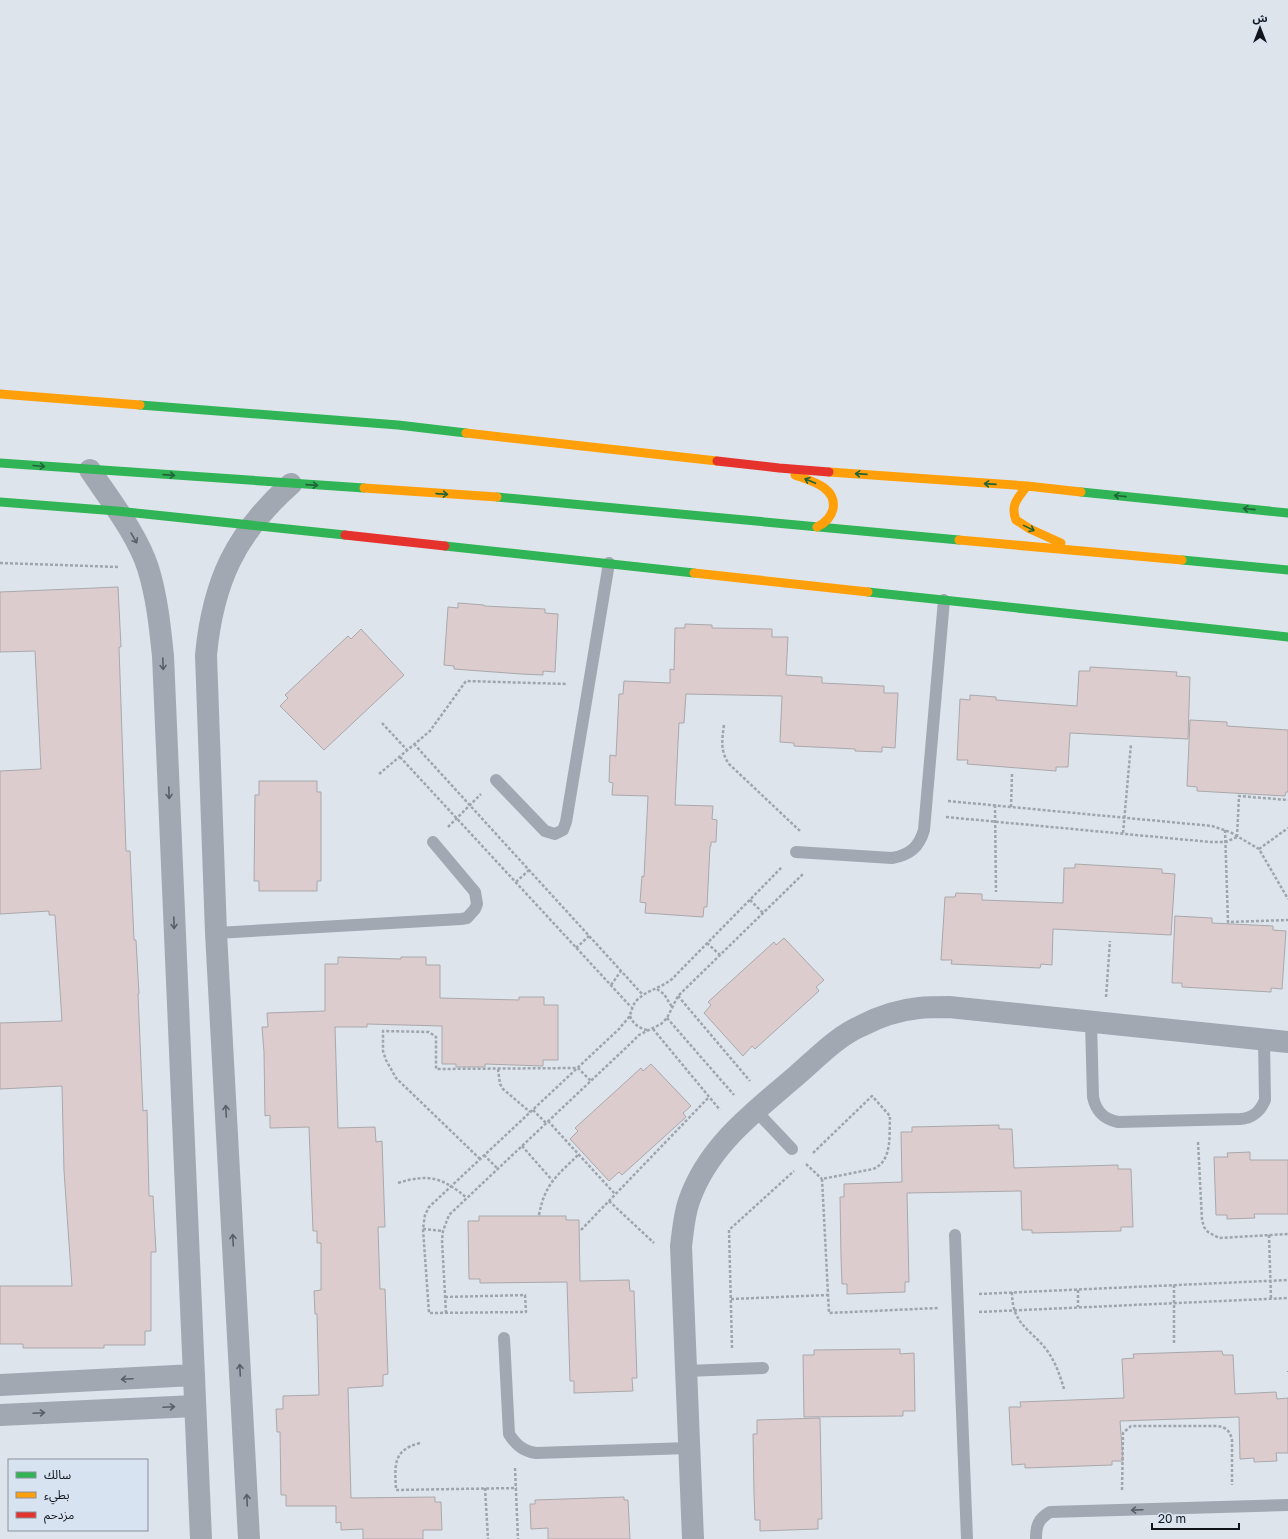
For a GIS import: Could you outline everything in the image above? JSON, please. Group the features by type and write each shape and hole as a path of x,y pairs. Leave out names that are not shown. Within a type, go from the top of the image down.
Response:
{"street":[{"path":"0,394 398,425 778,468 1027,486 1288,512"},
{"path":"0,463 508,498 1288,570"},
{"path":"778,468 824,487 832,493 834,503 832,513 826,522 817,527"},
{"path":"90,470 136,541 148,568 160,626 163,656 201,1539"},
{"path":"249,1539 216,933 206,655 208,628 214,601 223,575 251,525 270,503 291,484"},
{"path":"1027,486 1014,505 1016,520 1024,526 1076,550"},
{"path":"0,502 117,511 251,525 1288,637"},
{"path":"693,1539 681,1268 683,1224 688,1202 696,1182 720,1145 758,1109 834,1044 860,1026 888,1015 918,1008 949,1007 1288,1042"},
{"path":"0,1385 194,1375"},
{"path":"0,1415 195,1406"}],"lane":[{"path":"496,780 546,831 555,834 564,830 609,564"},
{"path":"796,852 892,858 901,857 910,853 917,847 921,839 925,815 944,600"},
{"path":"216,933 467,918 475,909 477,904 475,892 433,842"},
{"path":"1098,1023 1093,1097 1099,1112 1111,1121 1118,1122 1246,1118 1252,1116 1262,1107 1265,1094 1264,1040"},
{"path":"758,1109 792,1149"},
{"path":"955,1235 967,1539"},
{"path":"504,1338 509,1434 520,1448 527,1452 536,1453 689,1448"},
{"path":"686,1371 763,1368"},
{"path":"1036,1539 1037,1522 1042,1516 1050,1512 1288,1505"}],"path":[{"path":"0,563 148,568"},
{"path":"379,774 430,730 466,681 589,685"},
{"path":"382,723 407,750"},
{"path":"629,1016 640,1028 647,1030 653,1029 661,1024 667,1018 678,996 823,854 729,764 723,751 722,744 724,725"},
{"path":"414,744 643,995"},
{"path":"1123,833 1131,744"},
{"path":"400,756 632,1007"},
{"path":"1011,807 1012,774"},
{"path":"433,842 496,780"},
{"path":"1237,837 1239,796 1288,800"},
{"path":"926,798 1212,826 1230,832 1259,848 1288,899"},
{"path":"995,805 996,892"},
{"path":"925,815 1210,842 1226,842 1237,837"},
{"path":"1259,848 1288,828"},
{"path":"1225,830 1228,922 1288,920"},
{"path":"445,1297 526,1295 526,1312 429,1313 423,1229 425,1215 429,1207 619,1029 629,1016 632,1007 643,995 657,989 672,979 796,852"},
{"path":"516,882 529,870"},
{"path":"750,900 763,913"},
{"path":"576,948 588,936"},
{"path":"1098,1023 1110,941"},
{"path":"707,943 720,955"},
{"path":"611,985 621,971"},
{"path":"657,989 664,994 672,1007"},
{"path":"678,996 758,1109"},
{"path":"667,1018 758,1109"},
{"path":"653,1029 736,1129"},
{"path":"446,1313 443,1231 449,1215 636,1038 647,1030"},
{"path":"480,1159 396,1078 386,1060 383,1051 383,1032 429,1032 433,1034 436,1037 436,1069 578,1068 591,1081"},
{"path":"498,1069 500,1084 503,1089 530,1112"},
{"path":"810,1156 872,1096 890,1116 888,1154 884,1162 873,1169 822,1179 829,1313 1014,1310 1288,1298"},
{"path":"581,1230 709,1097"},
{"path":"533,1110 579,1154 616,1194"},
{"path":"1197,1120 1202,1220 1208,1232 1219,1238 1288,1234"},
{"path":"522,1146 552,1180"},
{"path":"539,1215 546,1191 552,1180 579,1154"},
{"path":"484,1155 498,1169"},
{"path":"733,1369 729,1230 798,1167"},
{"path":"398,1183 411,1179 425,1178 439,1180 451,1185 467,1198"},
{"path":"609,1200 681,1268"},
{"path":"423,1229 443,1231"},
{"path":"1269,1235 1271,1299"},
{"path":"957,1295 1288,1280"},
{"path":"1174,1285 1174,1343"},
{"path":"1078,1290 1078,1307"},
{"path":"1012,1292 1014,1310 1024,1328 1037,1338 1047,1350 1057,1369 1064,1389"},
{"path":"731,1299 828,1295"},
{"path":"1122,1510 1123,1438 1126,1429 1131,1426 1217,1426 1228,1430 1231,1434 1232,1440 1232,1506"},
{"path":"513,1441 517,1488 518,1539"},
{"path":"420,1443 410,1445 403,1450 398,1457 395,1465 396,1490 517,1488"},
{"path":"485,1488 488,1539"}],"building":[{"path":"118,587 126,851 130,851 134,940 136,940 139,994 143,1111 147,1110 149,1196 153,1196 156,1252 151,1252 151,1331 145,1331 145,1345 104,1345 104,1348 23,1348 23,1344 0,1344 0,1286 72,1286 64,1171 62,1086 0,1089 0,1023 62,1021 55,915 49,915 49,911 0,914 0,771 41,769 35,651 0,652 0,592"},
{"path":"458,603 484,606 545,609 545,613 558,614 555,672 543,671 543,675 521,674 454,669 454,666 444,665 448,607 458,608"},
{"path":"685,624 712,625 712,628 772,629 772,637 788,637 786,675 822,677 822,683 884,686 884,693 898,693 895,748 882,747 882,752 794,746 794,743 780,742 782,696 686,694 684,723 679,723 675,805 713,806 712,819 717,820 716,842 711,842 710,846 707,907 704,907 703,917 645,913 646,903 640,902 642,876 644,877 648,796 612,795 613,783 609,782 610,755 616,756 619,694 623,694 624,681 670,683 670,669 674,670 675,628 685,628"},
{"path":"361,629 404,675 324,750 280,706 288,698 285,695 348,636 351,639"},
{"path":"1090,667 1177,672 1176,676 1190,677 1188,739 1070,733 1068,767 1056,767 1056,771 967,764 968,760 957,760 960,699 970,700 970,695 996,697 996,700 1077,706 1079,671 1090,671"},
{"path":"1190,720 1227,722 1227,726 1288,730 1288,792 1286,792 1285,796 1197,791 1197,787 1187,786"},
{"path":"259,781 317,781 317,792 321,792 321,881 317,881 317,891 259,891 259,881 254,881 255,795 259,795"},
{"path":"1075,864 1162,869 1162,873 1175,874 1171,935 1053,929 1052,965 1041,964 1040,968 951,964 952,960 941,960 945,897 955,897 956,893 982,894 982,900 1063,903 1064,868 1075,868"},
{"path":"1175,916 1212,918 1212,923 1273,926 1273,930 1286,931 1282,989 1271,988 1271,992 1182,987 1182,983 1172,983"},
{"path":"784,938 824,980 816,987 819,991 755,1049 752,1046 743,1056 704,1013 711,1005 708,1002 774,942 776,945"},
{"path":"338,957 401,959 401,957 426,957 426,965 440,965 440,998 519,1000 519,997 544,997 544,1005 558,1005 558,1060 543,1060 543,1066 485,1064 485,1067 456,1067 456,1064 442,1064 442,1026 367,1024 367,1027 335,1027 338,1128 375,1127 376,1142 382,1141 385,1227 378,1227 380,1289 385,1289 388,1374 383,1375 383,1386 348,1388 351,1498 435,1497 435,1502 441,1502 442,1530 423,1530 423,1539 363,1539 363,1529 341,1530 341,1522 336,1523 336,1506 286,1506 286,1495 281,1495 280,1432 277,1432 276,1409 283,1409 283,1396 319,1395 317,1314 315,1314 314,1291 321,1290 321,1243 317,1243 317,1231 313,1231 309,1127 270,1128 270,1115 265,1116 262,1027 268,1027 267,1013 325,1011 325,964 338,964"},
{"path":"651,1064 691,1106 683,1113 686,1117 622,1175 619,1172 609,1181 570,1139 578,1131 575,1128 641,1068 643,1071"},
{"path":"999,1125 999,1129 1012,1129 1014,1168 1118,1165 1118,1169 1131,1169 1133,1227 1121,1227 1121,1231 1032,1233 1032,1230 1022,1230 1021,1191 907,1193 909,1282 905,1282 905,1292 847,1294 847,1284 842,1284 841,1258 840,1197 844,1197 844,1184 902,1182 901,1132 912,1132 912,1127"},
{"path":"1250,1152 1250,1160 1288,1160 1288,1214 1254,1214 1255,1218 1227,1219 1227,1215 1216,1215 1214,1157 1228,1157 1227,1153"},
{"path":"479,1216 566,1216 566,1220 579,1220 580,1281 629,1280 630,1291 634,1291 637,1378 632,1378 633,1391 574,1393 574,1381 570,1381 567,1282 480,1283 480,1279 469,1279 468,1221 479,1221"},
{"path":"900,1349 900,1354 914,1353 915,1411 903,1411 903,1416 804,1417 803,1355 814,1355 814,1350"},
{"path":"1222,1351 1223,1355 1233,1355 1235,1394 1276,1392 1277,1399 1288,1398 1288,1453 1276,1453 1277,1461 1254,1462 1254,1458 1240,1459 1239,1417 1120,1421 1123,1461 1112,1461 1112,1465 1025,1468 1025,1464 1012,1465 1009,1407 1021,1407 1020,1402 1124,1398 1122,1359 1134,1358 1133,1354"},
{"path":"820,1418 822,1519 818,1519 818,1529 760,1531 760,1520 755,1520 754,1494 753,1434 757,1434 757,1420"},
{"path":"624,1497 624,1500 628,1500 630,1539 548,1539 548,1528 531,1529 530,1504 535,1504 535,1500"}],"traffic: fast":[{"path":"140,405 398,425 466,433"},
{"path":"0,463 364,488"},
{"path":"1081,492 1288,513"},
{"path":"497,497 959,540"},
{"path":"0,502 117,511 345,535"},
{"path":"445,546 694,573"},
{"path":"1182,560 1288,570"},
{"path":"868,592 1288,637"}],"traffic: slow":[{"path":"0,394 140,405"},
{"path":"466,433 717,461"},
{"path":"829,472 1027,486 1081,492"},
{"path":"795,475 822,486 831,495 833,501 831,515 823,524 817,527"},
{"path":"1027,486 1014,506 1014,515 1016,520 1030,529 1061,543"},
{"path":"364,488 497,497"},
{"path":"959,540 1182,560"},
{"path":"694,573 868,592"}],"traffic: jam":[{"path":"717,461 829,472"},
{"path":"345,535 445,546"}]}
